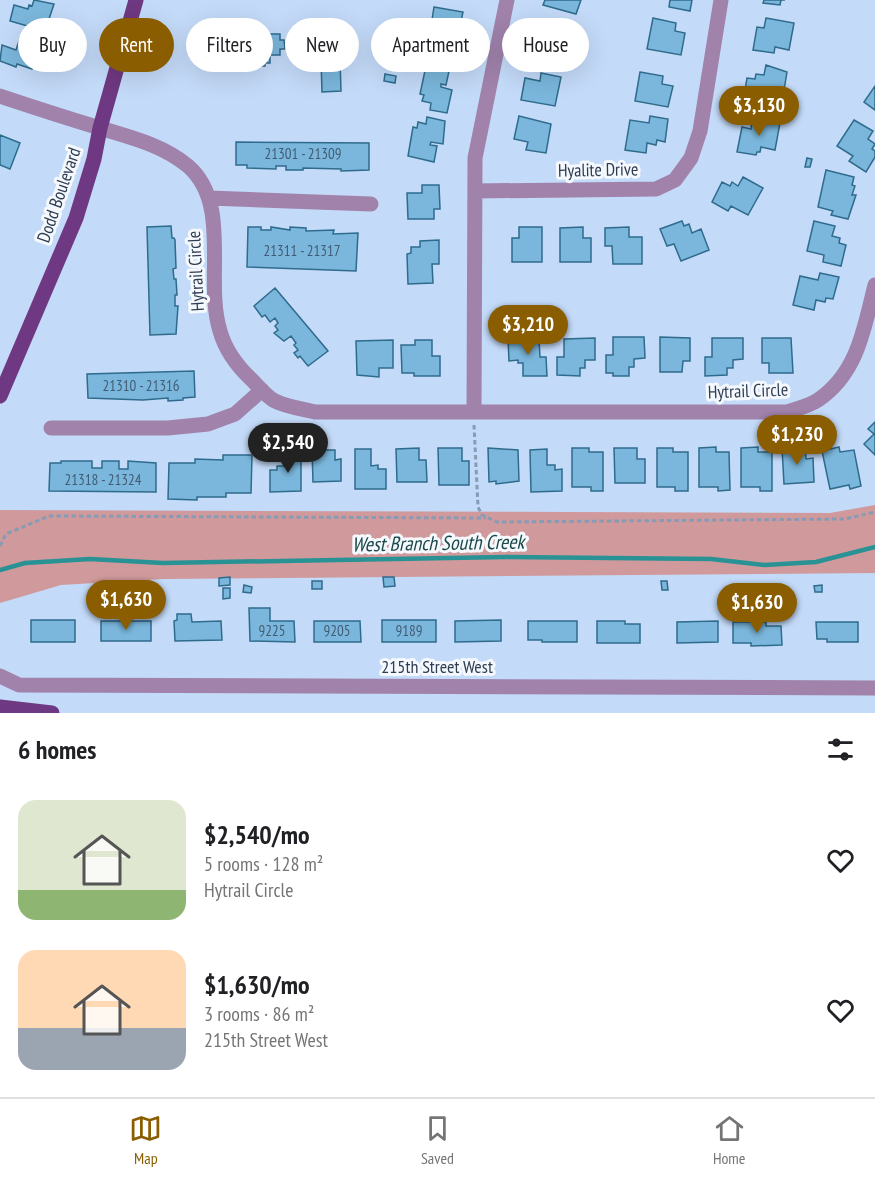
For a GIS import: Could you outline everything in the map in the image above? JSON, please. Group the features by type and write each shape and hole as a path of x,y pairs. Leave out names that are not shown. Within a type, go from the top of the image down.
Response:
{"main road":[{"name":"Dodd Boulevard","path":"0,396 76,218 136,0"},
{"path":"0,707 52,713"}],"street":[{"path":"474,412 476,158 507,0"},
{"name":"Hyalite Drive","path":"475,191 656,189 675,180 691,158 700,130 721,0"},
{"name":"Hytrail Circle","path":"0,96 133,138 167,152 188,166 205,187 209,198 213,216 215,305 220,332 230,354 247,375 274,401 315,412 787,412 816,401 842,379 860,345 875,285"},
{"path":"209,198 371,204"},
{"path":"51,428 168,428 208,424 236,414 262,390"},
{"name":"215th Street West","path":"0,676 19,685 875,688"}],"path":[{"path":"474,412 477,507 482,516 497,522 845,519 875,512"},
{"path":"0,546 6,534 49,516 488,518"}],"shaded area":[{"path":"875,505 875,573 163,579 61,585 0,603 0,510 830,513"}],"building":[{"path":"34,0 54,4 49,18 18,18 18,23 10,21 14,5 28,9 29,5 32,6"},
{"path":"545,0 581,0 576,14 543,5"},
{"path":"670,0 692,0 690,11 669,7"},
{"path":"764,0 781,0 780,5 763,3"},
{"path":"434,7 463,12 462,18 432,18"},
{"path":"653,18 676,23 675,31 685,33 681,55 647,49"},
{"path":"766,18 794,23 789,50 775,47 774,53 753,50 757,27 764,28"},
{"path":"273,34 280,34 280,40 284,40 285,49 280,49 280,55 273,55"},
{"path":"18,44 16,67 0,61 2,45 16,50"},
{"path":"766,65 787,72 782,102 763,99 761,105 743,102 747,78 755,79 756,74 764,75"},
{"path":"321,72 340,72 341,91 322,92"},
{"path":"425,72 449,72 446,85 441,84 441,87 452,90 447,113 430,110 431,103 422,101 424,95 420,94"},
{"path":"640,72 663,76 662,84 673,86 668,107 635,101"},
{"path":"541,73 561,77 555,106 521,100 525,78 540,81"},
{"path":"385,74 396,76 395,83 384,81"},
{"path":"875,86 875,110 864,102"},
{"path":"519,116 551,124 546,153 526,150 528,142 514,139"},
{"path":"650,116 668,119 665,142 657,140 656,145 647,143 646,153 625,150 630,120 649,123"},
{"path":"427,117 445,121 443,144 431,142 430,145 437,146 434,162 408,156 413,127 417,128 418,122 426,124"},
{"path":"752,119 780,123 775,150 761,147 760,152 756,155 737,152 742,127 751,129"},
{"path":"854,120 873,131 868,139 875,144 872,149 875,151 875,157 866,172 849,161 853,156 837,146"},
{"path":"0,135 20,143 10,169 0,165"},
{"path":"236,142 369,143 369,170 341,171 341,169 303,168 303,170 286,170 286,166 276,166 276,169 247,168 247,165 236,165"},
{"path":"807,158 812,159 810,167 805,167"},
{"path":"826,170 854,177 852,185 855,186 852,195 856,195 848,219 831,215 833,211 818,207"},
{"path":"743,177 763,188 748,215 731,206 728,211 712,202 722,182 730,186 732,182 738,186"},
{"path":"422,185 439,185 440,209 434,209 434,219 408,219 407,193 422,193"},
{"path":"682,221 684,226 689,224 692,233 701,229 709,250 681,261 674,244 667,246 660,229"},
{"path":"814,221 835,226 832,236 840,238 839,243 846,245 841,266 823,262 824,255 807,251"},
{"path":"171,226 172,238 175,240 176,268 173,269 177,295 175,295 175,306 178,306 176,334 150,335 147,227"},
{"path":"248,227 261,227 261,230 271,230 271,227 290,230 290,227 306,228 306,231 334,230 333,234 358,233 356,271 247,267"},
{"path":"519,227 542,227 542,262 512,262 512,238 519,238"},
{"path":"583,227 583,238 591,238 591,262 560,262 560,228"},
{"path":"629,227 629,237 642,237 642,264 613,264 612,246 605,246 605,228"},
{"path":"439,240 439,264 432,264 433,283 408,284 407,254 411,253 411,247 420,247 420,241"},
{"path":"820,273 839,277 833,299 826,298 825,302 816,300 814,310 793,305 800,276 818,280"},
{"path":"275,288 328,351 308,366 300,356 298,358 294,353 298,350 291,336 284,341 274,333 278,330 275,326 278,323 275,318 270,322 265,315 262,317 254,306"},
{"path":"613,337 644,337 645,358 634,359 634,367 629,367 629,376 613,376 613,373 606,373 606,355 613,355"},
{"path":"660,337 690,338 690,361 683,361 682,372 660,372"},
{"path":"595,338 595,360 585,360 585,368 580,368 580,376 557,375 557,357 564,357 564,339"},
{"path":"712,338 743,338 743,359 733,360 733,368 727,368 727,375 705,376 705,357 712,357"},
{"path":"762,338 791,338 793,373 769,373 769,363 762,363"},
{"path":"508,339 539,339 540,357 546,357 547,376 523,376 523,363 518,363 518,360 509,361"},
{"path":"393,340 393,368 379,368 379,377 357,375 356,341"},
{"path":"415,340 432,340 432,356 440,356 440,376 414,376 414,373 402,373 401,345 415,345"},
{"path":"194,371 195,397 168,401 168,398 143,400 88,398 87,374"},
{"path":"875,422 875,455 864,444 874,434 868,429"},
{"path":"716,447 716,452 729,452 730,490 718,491 718,487 699,487 699,448"},
{"path":"758,447 758,452 772,452 772,491 760,491 760,487 741,487 741,448"},
{"path":"805,447 806,459 813,458 814,482 784,484 782,448"},
{"path":"839,447 840,452 854,450 861,486 850,489 849,485 830,489 822,451"},
{"path":"419,448 419,460 426,460 427,482 397,482 396,449"},
{"path":"438,448 462,448 462,461 469,461 469,485 439,485"},
{"path":"488,448 518,450 519,481 496,484 496,481 489,482"},
{"path":"572,448 589,448 589,452 603,452 603,491 591,491 591,487 572,487"},
{"path":"614,448 637,448 637,459 645,459 645,483 615,483"},
{"path":"657,448 673,448 673,452 688,452 688,491 675,491 675,487 657,487"},
{"path":"355,449 371,449 371,466 378,465 378,469 386,469 386,489 355,489"},
{"path":"547,449 547,465 555,465 555,470 562,469 562,491 531,492 530,450"},
{"path":"301,450 301,491 270,492 270,470 277,470 277,466 284,466 284,451"},
{"path":"312,450 335,450 335,460 341,459 341,481 313,482"},
{"path":"223,455 252,455 251,493 226,493 226,497 197,497 197,500 168,499 169,463 195,463 195,459 223,460"},
{"path":"61,461 92,461 92,468 102,468 102,461 119,461 119,469 128,469 128,461 156,463 156,492 49,491 50,463 61,463"},
{"path":"230,577 230,585 219,586 219,578"},
{"path":"383,577 394,577 395,586 384,587"},
{"path":"312,581 322,581 322,589 312,589"},
{"path":"661,581 667,581 668,590 662,590"},
{"path":"244,585 252,587 251,593 243,592"},
{"path":"822,585 822,592 815,592 814,586"},
{"path":"223,588 230,588 230,598 223,599"},
{"path":"101,592 109,592 109,600 100,600"},
{"path":"249,608 270,608 270,621 294,621 295,642 250,641"},
{"path":"177,614 191,614 192,622 221,621 222,640 175,641 174,621 177,620"},
{"path":"31,620 75,620 75,642 31,642"},
{"path":"382,620 436,620 436,642 382,642"},
{"path":"501,620 501,641 455,642 455,621"},
{"path":"101,621 151,621 151,641 101,641"},
{"path":"314,621 360,621 361,642 314,642"},
{"path":"528,621 577,621 577,642 528,640"},
{"path":"597,621 625,621 625,624 640,624 640,643 597,643"},
{"path":"718,621 718,642 677,643 677,622"},
{"path":"733,622 766,622 766,626 781,626 782,645 751,646 751,643 733,643"},
{"path":"816,622 858,622 858,642 827,642 827,639 817,639"}],"waterway":[{"name":"West Branch South Creek","path":"0,570 25,563 90,559 163,563 505,557 711,559 765,565 816,562 875,547"}]}
